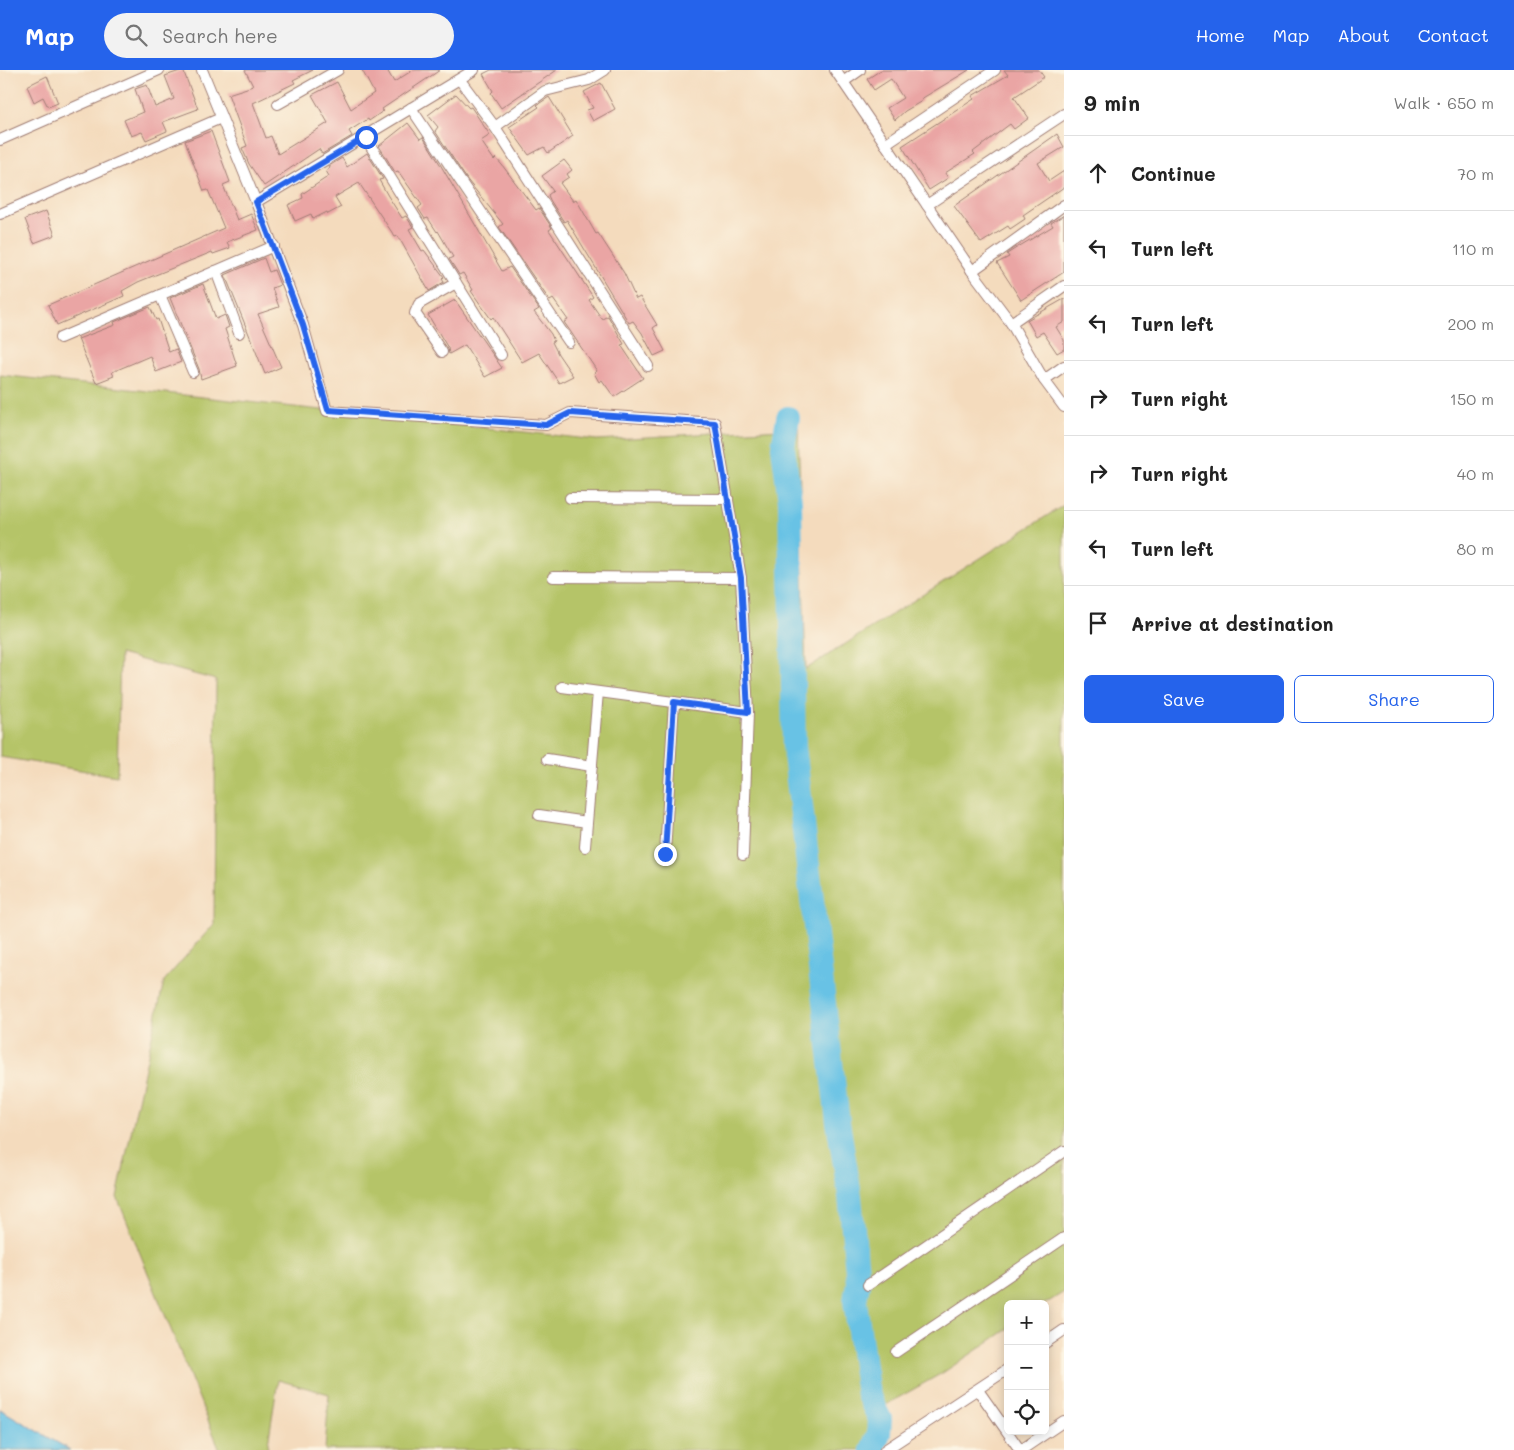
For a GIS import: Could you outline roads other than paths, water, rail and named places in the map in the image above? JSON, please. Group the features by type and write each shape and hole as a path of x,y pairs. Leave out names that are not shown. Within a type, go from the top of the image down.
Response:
{"street":[{"path":"0,140 159,70"},
{"path":"202,70 274,246 303,325 328,410 546,425 570,413 715,423 741,578 748,712 743,855"},
{"path":"278,104 338,70"},
{"path":"256,202 474,70"},
{"path":"495,127 545,91 589,80 605,70"},
{"path":"835,70 972,271 1011,323 1044,380 1064,407"},
{"path":"843,82 860,70"},
{"path":"885,144 995,70"},
{"path":"460,80 495,127 648,366"},
{"path":"411,108 570,342"},
{"path":"0,214 221,118"},
{"path":"927,205 1062,120"},
{"path":"366,137 501,356"},
{"path":"972,271 1064,205"},
{"path":"60,338 274,246"},
{"path":"216,271 239,333"},
{"path":"442,352 415,313 419,304 456,283"},
{"path":"1011,323 1064,286"},
{"path":"160,295 193,372"},
{"path":"1044,380 1064,366"},
{"path":"570,498 728,499"},
{"path":"554,577 741,578"},
{"path":"562,687 748,712"},
{"path":"585,847 598,692"},
{"path":"665,854 674,702"},
{"path":"547,759 592,766"},
{"path":"539,815 587,822"},
{"path":"868,1285 1064,1151"},
{"path":"896,1352 1064,1238"},
{"path":"1049,1340 1064,1330"},
{"path":"885,1450 1004,1372"},
{"path":"978,1390 1021,1450 1064,1421"}],"water":[{"path":"0,1409 70,1450 0,1450"}],"waterway":[{"path":"788,418 783,447 790,501 794,746 838,1122 850,1196 858,1283 855,1301 868,1395 880,1419 879,1433 872,1450"}]}
